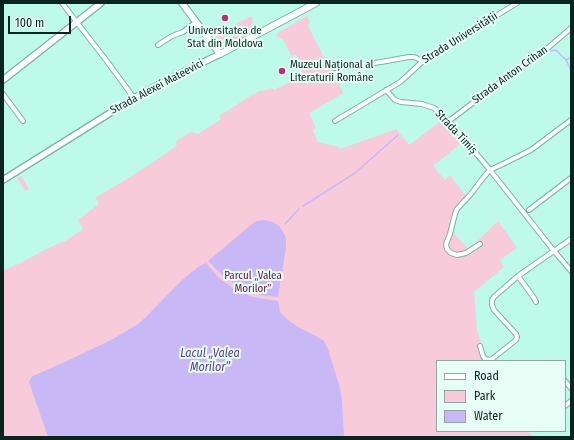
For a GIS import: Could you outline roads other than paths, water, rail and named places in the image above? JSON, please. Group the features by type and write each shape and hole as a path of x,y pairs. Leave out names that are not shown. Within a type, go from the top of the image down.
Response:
{"main road":[{"path":"3,80 100,3"},
{"path":"182,3 220,54"},
{"name":"Strada Alexei Mateevici","path":"3,180 134,98 316,3"}],"street":[{"path":"62,3 134,98"},
{"name":"Strada Universității","path":"386,90 404,78 423,60 517,3"},
{"path":"158,45 172,36 183,32 196,22"},
{"name":"Strada Anton Crihan","path":"449,121 542,53 571,28"},
{"path":"335,68 409,57 423,60"},
{"path":"335,121 386,90"},
{"name":"Strada Timiș","path":"386,90 395,100 422,104 434,108 449,121 571,271"},
{"path":"3,94 23,122"},
{"path":"480,244 466,252 454,254 450,252 446,244 457,209 490,170 531,150 571,120"},
{"path":"529,210 571,178"},
{"path":"480,346 483,356 485,359 489,360 516,340 516,334 496,312 492,305 492,300 518,276 571,239"},
{"path":"518,276 536,302"}],"water":[{"path":"265,220 273,222 280,227 286,238 286,248 278,297 260,295 241,288 224,277 208,261 256,221"},
{"name":"Lacul „Valea Morilor”","path":"206,263 220,279 235,289 253,297 278,301 280,312 287,319 298,327 324,341 328,349 340,388 344,437 48,437 29,382 31,378 111,340 138,324 181,281 198,267"}],"waterway":[{"path":"551,51 557,51 566,60 571,70"},
{"path":"566,60 571,57"},
{"path":"303,206 355,173 398,135"},
{"path":"285,224 299,209"}],"place":[{"name":"Universitatea de Stat din Moldova","path":"225,18"},
{"name":"Muzeul Național al Literaturii Române","path":"282,71"}],"park label":[{"name":"Parcul „Valea Morilor”","path":"253,282"}]}
